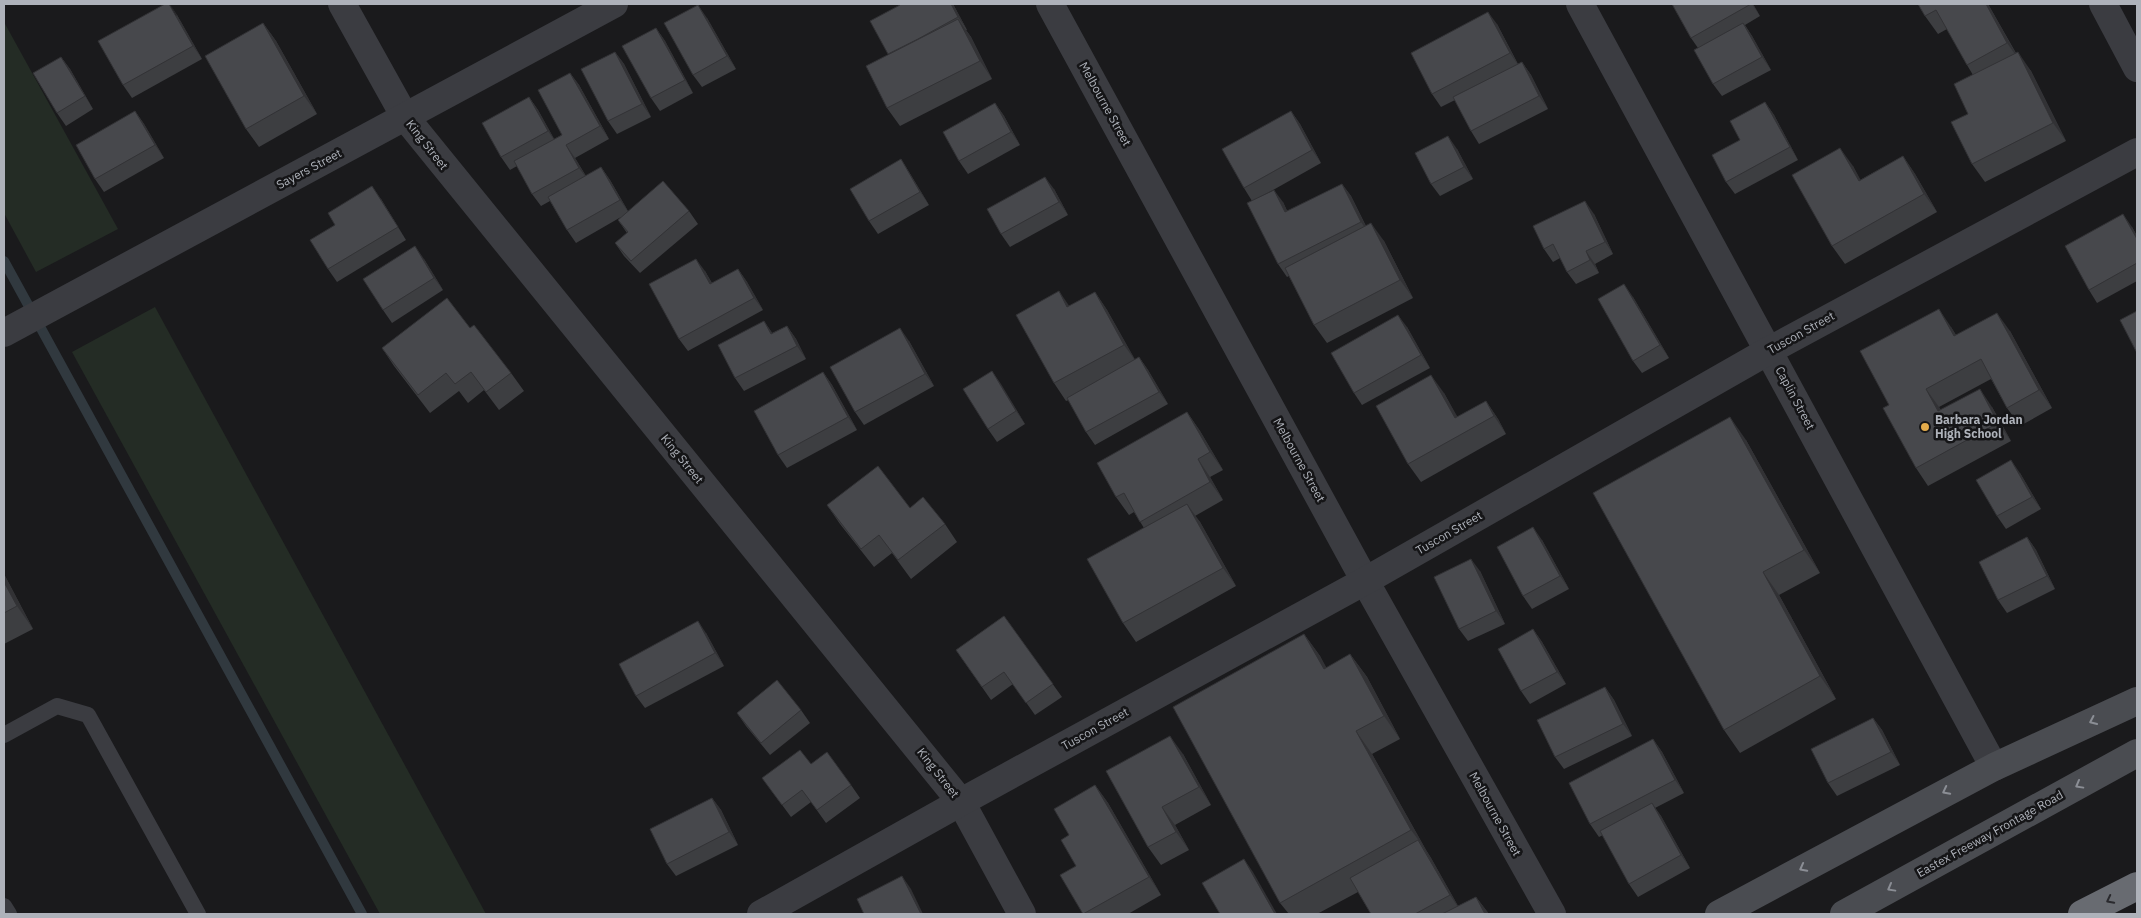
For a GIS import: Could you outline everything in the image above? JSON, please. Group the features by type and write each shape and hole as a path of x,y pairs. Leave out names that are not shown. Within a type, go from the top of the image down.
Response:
{"highway":[{"path":"2082,914 2137,886"}],"main road":[{"path":"1719,914 1994,767 2137,701"},
{"name":"Eastex Freeway Frontage Road","path":"1844,914 2137,753"}],"street":[{"name":"King Street","path":"342,4 404,117 961,802 1022,914"},
{"name":"Sayers Street","path":"4,333 614,4"},
{"name":"Melbourne Street","path":"1050,4 1365,582 1552,914"},
{"name":"Caplin Street","path":"1580,4 1770,350 1994,767"},
{"path":"2103,4 2137,68"},
{"name":"Tuscon Street","path":"761,914 961,802 1365,582 1770,350 2137,152"}],"lane":[{"path":"4,735 57,706 88,716 198,914"},
{"path":"4,906 9,914"}],"shaded area":[{"path":"4,22 118,229 36,272 4,213"},
{"path":"155,307 486,914 380,914 72,352"}],"building":[{"path":"165,4 169,4 193,46 123,85 98,41"},
{"path":"899,4 951,4 958,17 888,54 870,21"},
{"path":"1672,4 1751,4 1691,38"},
{"path":"1918,4 1986,4 2007,43 1967,65 1936,10 1925,16"},
{"path":"698,5 727,56 693,75 664,23"},
{"path":"1488,12 1510,53 1432,94 1411,53"},
{"path":"958,19 980,61 887,108 866,66"},
{"path":"263,23 304,96 246,129 205,56"},
{"path":"1743,23 1762,57 1713,84 1694,50"},
{"path":"656,28 685,80 651,98 622,46"},
{"path":"615,52 642,104 608,121 581,69"},
{"path":"2018,52 2053,123 1972,164 1951,122 1968,114 1954,84"},
{"path":"61,57 85,96 57,113 33,73"},
{"path":"1522,62 1539,96 1471,131 1453,97"},
{"path":"570,73 600,126 566,145 579,168 532,194 514,161 562,135 538,90"},
{"path":"529,97 548,131 501,157 482,123"},
{"path":"1765,102 1790,147 1726,182 1712,155 1740,140 1730,121"},
{"path":"995,103 1011,132 959,161 943,132"},
{"path":"135,111 155,145 95,179 76,145"},
{"path":"1291,111 1312,150 1244,188 1222,149"},
{"path":"1448,136 1464,167 1431,184 1415,153"},
{"path":"1840,148 1859,181 1903,156 1924,194 1832,246 1792,175"},
{"path":"901,159 920,192 869,221 850,189"},
{"path":"601,167 620,200 567,230 548,197"},
{"path":"1045,177 1059,202 1001,234 987,209"},
{"path":"663,181 689,211 631,261 615,243 628,232 618,220"},
{"path":"1342,184 1361,222 1278,264 1247,203 1274,190 1285,212"},
{"path":"372,186 398,227 328,269 310,240 335,225 328,213"},
{"path":"1585,201 1605,242 1586,251 1590,260 1567,272 1553,244 1544,249 1533,226"},
{"path":"2123,214 2137,239 2137,263 2089,290 2065,246"},
{"path":"1371,223 1400,280 1314,325 1285,268"},
{"path":"415,246 434,278 383,310 363,279"},
{"path":"696,259 710,284 738,269 754,298 679,339 649,284"},
{"path":"1624,284 1660,345 1633,361 1598,299"},
{"path":"1059,291 1067,307 1095,292 1124,345 1054,383 1016,315"},
{"path":"447,298 470,328 474,325 511,373 486,392 471,372 455,384 446,373 418,395 382,348"},
{"path":"1939,309 1954,336 1997,313 2039,390 2007,408 1981,359 1926,389 1938,411 1980,389 1998,423 1916,468 1883,408 1889,405 1860,351"},
{"path":"2137,311 2137,353 2120,320"},
{"path":"1398,315 1421,355 1354,393 1331,353"},
{"path":"764,321 771,334 787,326 797,346 735,378 718,345"},
{"path":"900,328 925,374 855,412 830,367"},
{"path":"1139,357 1159,392 1086,432 1067,398"},
{"path":"992,371 1016,411 988,429 963,389"},
{"path":"823,372 848,417 778,455 754,411"},
{"path":"1431,375 1455,418 1486,401 1494,416 1408,464 1376,406"},
{"path":"1187,412 1210,452 1198,459 1210,482 1140,522 1124,493 1116,497 1097,463"},
{"path":"1730,417 1804,550 1763,572 1820,676 1724,730 1593,493"},
{"path":"2011,460 2032,497 1997,516 1976,480"},
{"path":"878,466 910,508 923,497 945,524 898,560 879,535 861,549 827,505"},
{"path":"1187,504 1223,568 1123,623 1087,559"},
{"path":"1533,527 1560,576 1523,596 1497,547"},
{"path":"2027,537 2047,576 1998,600 1979,562"},
{"path":"1471,559 1496,611 1459,629 1434,577"},
{"path":"4,582 17,606 4,613"},
{"path":"1004,616 1053,684 1026,703 1004,672 982,687 956,650"},
{"path":"698,621 715,653 636,696 619,664"},
{"path":"1533,629 1557,672 1521,691 1498,649"},
{"path":"1304,634 1324,669 1350,654 1384,716 1356,731 1411,830 1280,903 1173,707"},
{"path":"777,680 801,710 761,743 737,713"},
{"path":"1605,687 1623,724 1555,757 1537,720"},
{"path":"1873,718 1891,752 1828,783 1811,749"},
{"path":"1170,736 1199,787 1162,807 1176,832 1148,847 1106,771"},
{"path":"1653,739 1675,780 1590,824 1569,783"},
{"path":"800,750 811,764 827,752 851,785 817,810 802,790 782,805 762,778"},
{"path":"1095,785 1149,877 1083,914 1060,875 1076,866 1061,840 1069,835 1054,809"},
{"path":"712,798 729,832 667,864 650,829"},
{"path":"1652,803 1681,855 1629,884 1600,831"},
{"path":"1418,840 1450,895 1415,914 1371,914 1350,878"},
{"path":"1244,859 1275,914 1220,914 1202,883"},
{"path":"902,876 921,914 864,914 857,899"},
{"path":"1476,897 1485,914 1442,914"}],"waterway":[{"path":"4,261 362,914"}],"place":[{"name":"Barbara Jordan High School","path":"1925,427"}]}
